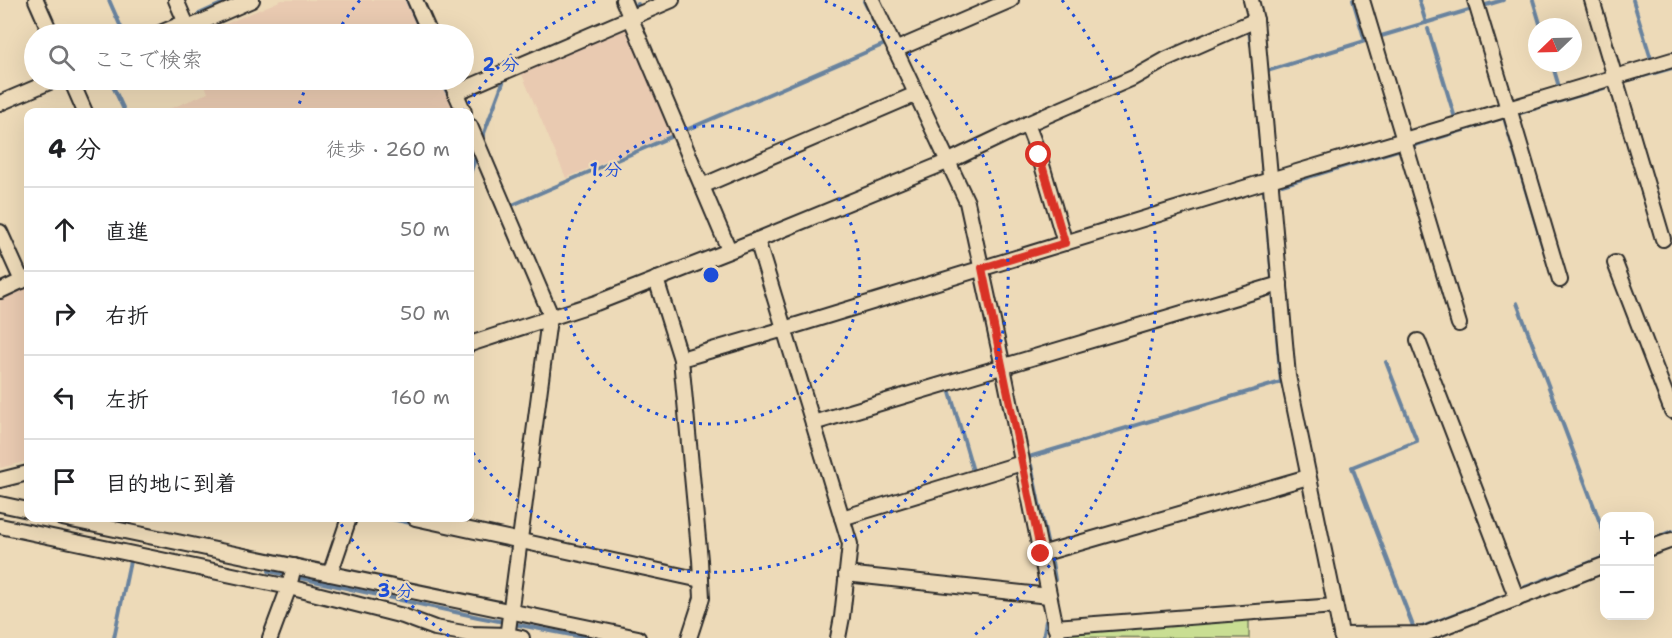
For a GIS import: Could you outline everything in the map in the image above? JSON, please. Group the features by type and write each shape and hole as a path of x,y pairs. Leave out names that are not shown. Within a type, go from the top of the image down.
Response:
{"street":[{"path":"36,0 47,24"},
{"path":"176,0 186,22 181,24"},
{"path":"197,24 252,0"},
{"path":"415,0 426,24"},
{"path":"623,0 729,250"},
{"path":"474,85 672,0"},
{"path":"872,0 967,202 1057,632 1335,606"},
{"path":"895,50 1011,0"},
{"path":"1251,0 1256,20 1288,376 1342,637 1425,636 1600,568"},
{"path":"1362,0 1459,324"},
{"path":"1475,0 1560,280"},
{"path":"1592,0 1663,239"},
{"path":"474,343 551,318 656,279 947,162 1256,20"},
{"path":"681,359 1672,60"},
{"path":"0,103 31,90"},
{"path":"75,90 83,108"},
{"path":"454,90 462,108"},
{"path":"455,93 462,90"},
{"path":"702,186 916,94"},
{"path":"1027,124 1039,155 1065,243"},
{"path":"474,135 551,318 509,626"},
{"path":"0,232 24,278"},
{"path":"757,240 849,544 838,638"},
{"path":"1615,263 1672,411"},
{"path":"656,279 681,359 702,598 689,638"},
{"path":"0,291 24,280"},
{"path":"813,423 1280,284"},
{"path":"1418,341 1517,599"},
{"path":"842,518 1022,464"},
{"path":"0,480 24,474"},
{"path":"1041,554 1308,477"},
{"path":"0,504 24,509"},
{"path":"78,522 292,577 435,628 469,634 509,626"},
{"path":"330,574 348,522"},
{"path":"433,522 701,580"},
{"path":"0,526 292,577 330,574 509,626 638,638"},
{"path":"1654,547 1672,540"},
{"path":"846,574 1049,596"},
{"path":"270,638 292,577"},
{"path":"509,626 522,638"}],"shaded area":[{"path":"282,0 406,0 417,24 226,24"},
{"path":"624,25 629,28 674,133 566,178 520,70"},
{"path":"207,90 444,90 452,108 172,108 208,93"},
{"path":"24,286 24,462 0,468 0,296"}],"green space":[{"path":"1249,619 1249,638 1065,637 1069,632"}],"waterway":[{"path":"109,0 120,24"},
{"path":"199,14 230,0"},
{"path":"407,0 418,24"},
{"path":"631,0 633,6 638,4"},
{"path":"1267,71 1365,41 1353,0"},
{"path":"1419,0 1426,23"},
{"path":"1486,5 1503,0"},
{"path":"1533,0 1538,18"},
{"path":"1633,0 1651,59"},
{"path":"686,130 885,44 864,1"},
{"path":"1378,37 1472,9"},
{"path":"1428,29 1455,118"},
{"path":"1249,30 1251,45"},
{"path":"1253,66 1254,75"},
{"path":"1629,80 1672,68"},
{"path":"1555,72 1559,87"},
{"path":"481,141 505,77"},
{"path":"1254,78 1255,93"},
{"path":"1520,113 1604,88"},
{"path":"115,90 123,108"},
{"path":"1257,106 1263,176"},
{"path":"1412,146 1502,118"},
{"path":"1505,121 1543,248"},
{"path":"510,206 675,135"},
{"path":"1282,185 1401,149"},
{"path":"474,162 476,156"},
{"path":"1264,191 1272,278"},
{"path":"499,211 514,246"},
{"path":"1029,457 1281,382 1273,292"},
{"path":"1517,303 1600,522"},
{"path":"1386,362 1417,441 1352,467 1413,626"},
{"path":"949,389 973,471 977,470"},
{"path":"1031,465 1047,542"},
{"path":"406,522 415,524"},
{"path":"1654,538 1672,531"},
{"path":"1525,587 1600,559"},
{"path":"114,638 130,561"},
{"path":"1052,562 1055,580"},
{"path":"269,571 478,617 587,638"},
{"path":"1419,628 1503,596"},
{"path":"1043,638 1046,621"}],"route":[{"path":"1039,155 1065,243 982,268 1041,554"}]}
